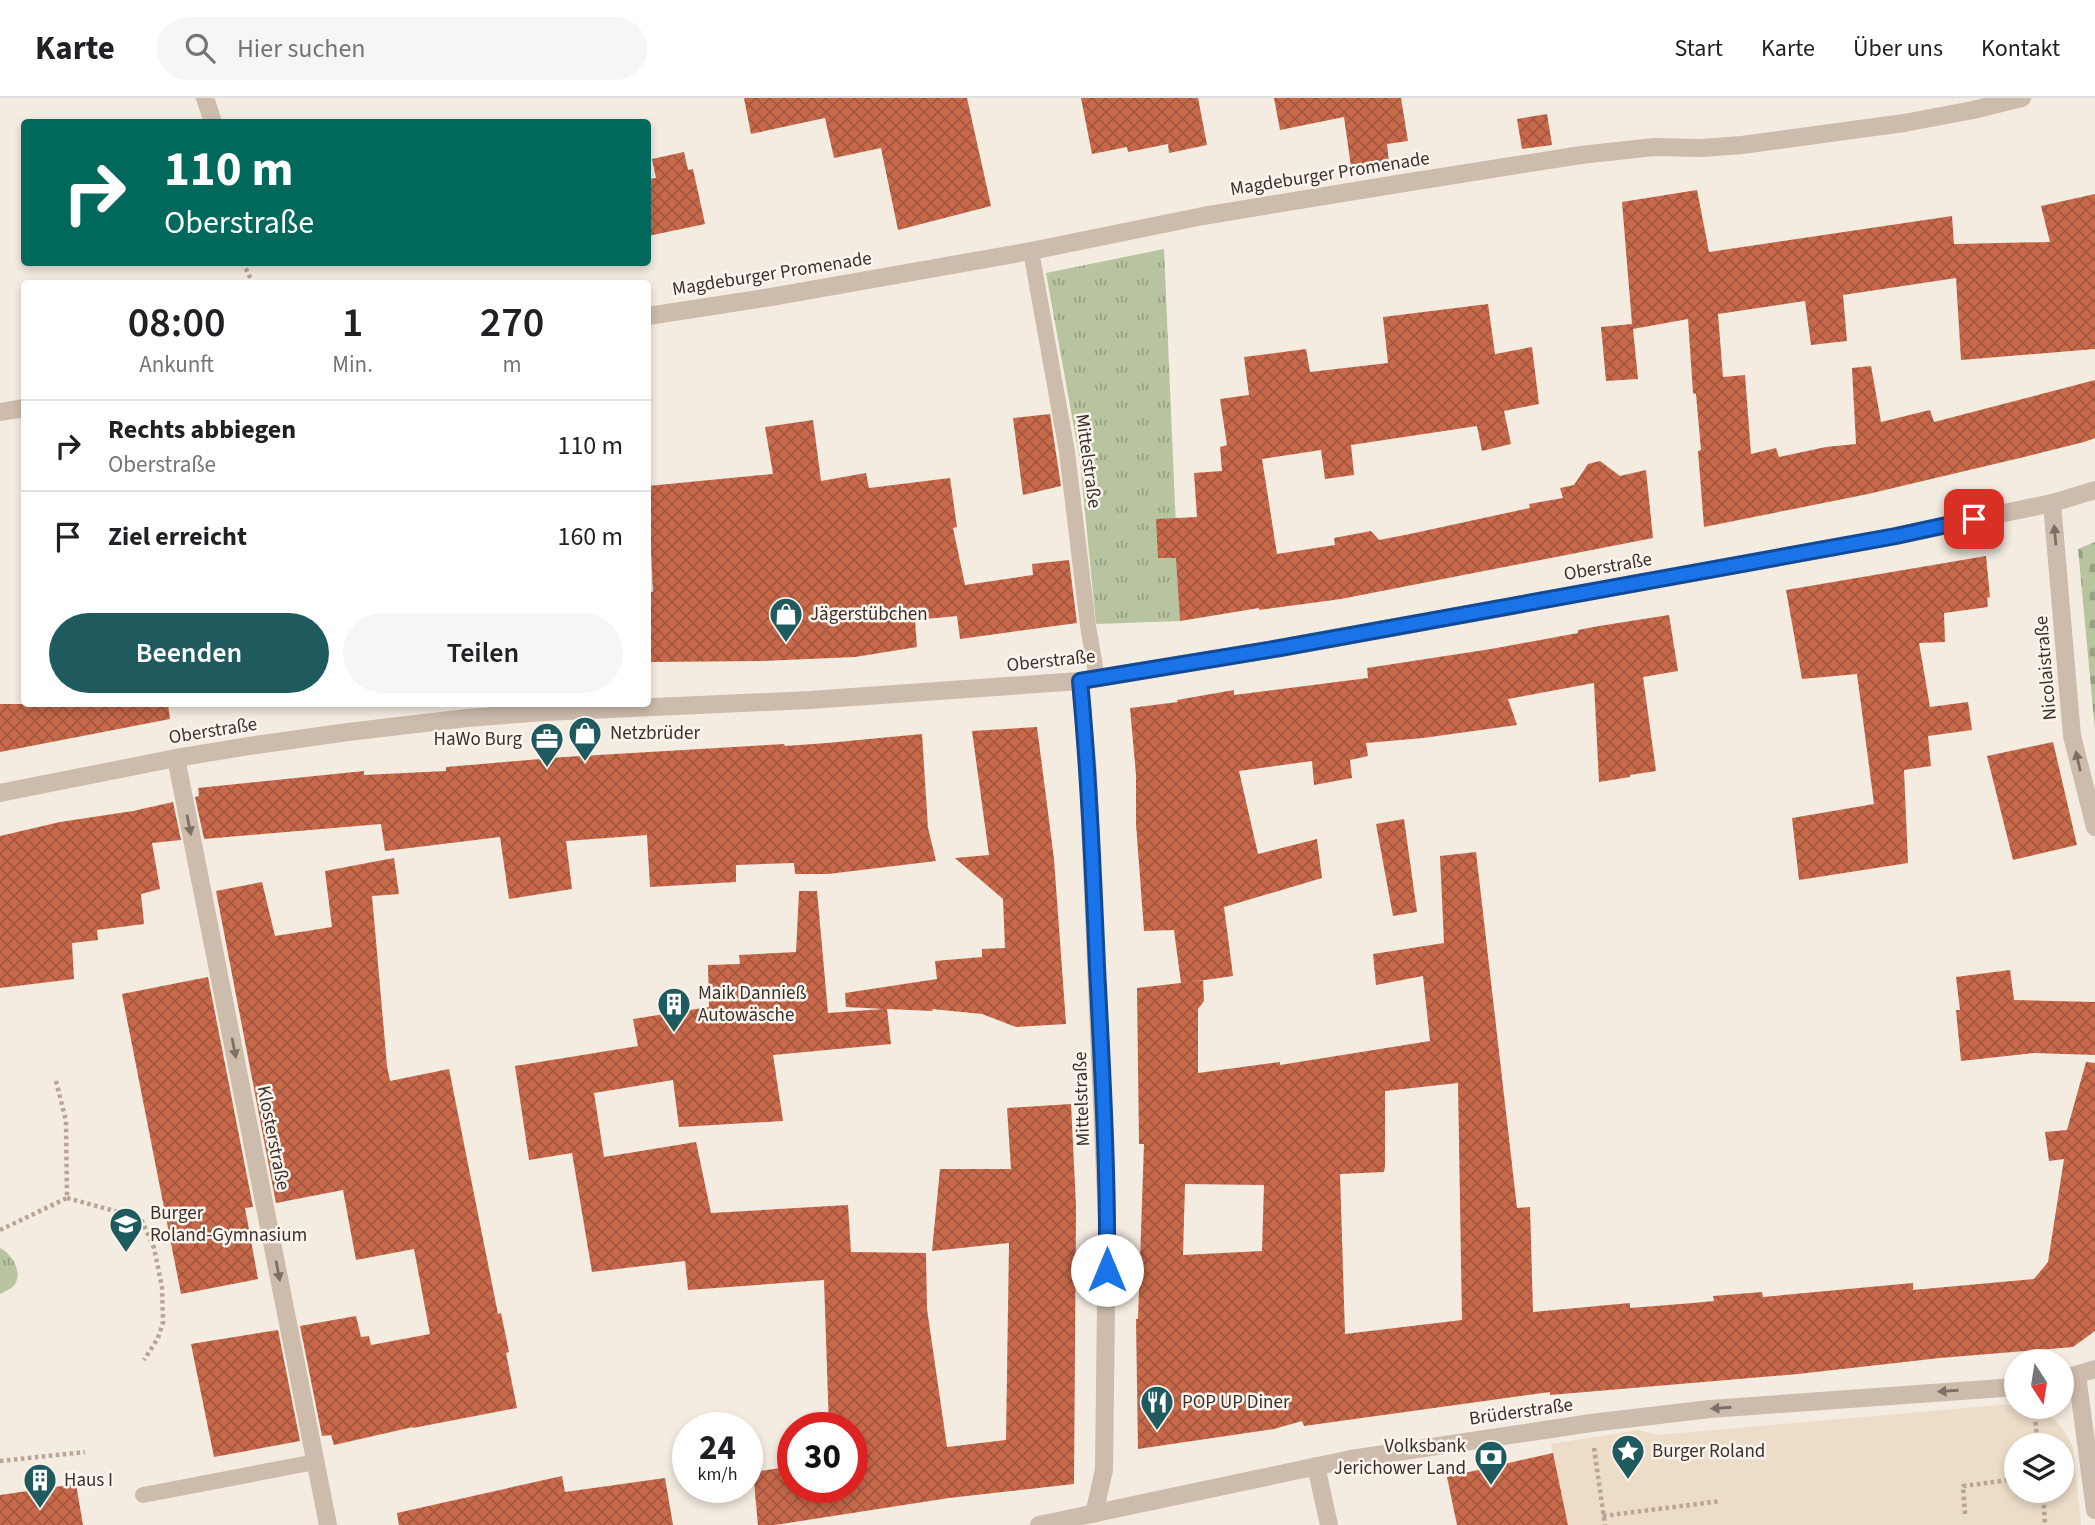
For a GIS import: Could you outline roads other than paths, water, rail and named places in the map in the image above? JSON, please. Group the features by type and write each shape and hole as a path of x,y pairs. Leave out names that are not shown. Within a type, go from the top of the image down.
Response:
{"street":[{"path":"205,98 212,119"},
{"name":"Magdeburger Promenade","path":"651,316 1031,251 1203,216 1463,173 1654,147 1702,149 1742,145 1904,122 2022,98"},
{"path":"0,412 21,408"},
{"name":"Oberstraße","path":"0,793 176,758 348,732 467,718 810,700 1089,680 1896,536 2052,503 2095,490"},
{"name":"Nicolaistraße","path":"2052,503 2073,736 2095,827"},
{"name":"Mittelstraße","path":"1089,680 1089,800 1107,1221 1104,1470 1094,1514"},
{"name":"Klosterstraße","path":"176,758 328,1525"},
{"path":"2074,1375 2095,1369"},
{"name":"Brüderstraße","path":"1039,1525 1316,1466 1591,1423 1710,1409 2004,1388"},
{"path":"2074,1403 2095,1510"},
{"path":"1316,1466 1329,1525"}],"lane":[{"name":"Mittelstraße","path":"1031,251 1067,452 1088,626 1089,680"},
{"path":"143,1495 315,1462"}],"place":[{"name":"Jägerstübchen","path":"786,644"},
{"name":"Netzbrüder","path":"585,763"},
{"name":"HaWo Burg","path":"547,769"},
{"name":"Maik Dannieß Autowäsche","path":"674,1034"},
{"name":"Burger Roland-Gymnasium","path":"126,1254"},
{"name":"POP UP Diner","path":"1157,1432"},
{"name":"Burger Roland","path":"1628,1481"},
{"name":"Volksbank Jerichower Land","path":"1491,1487"},
{"name":"Haus I","path":"40,1510"}]}
